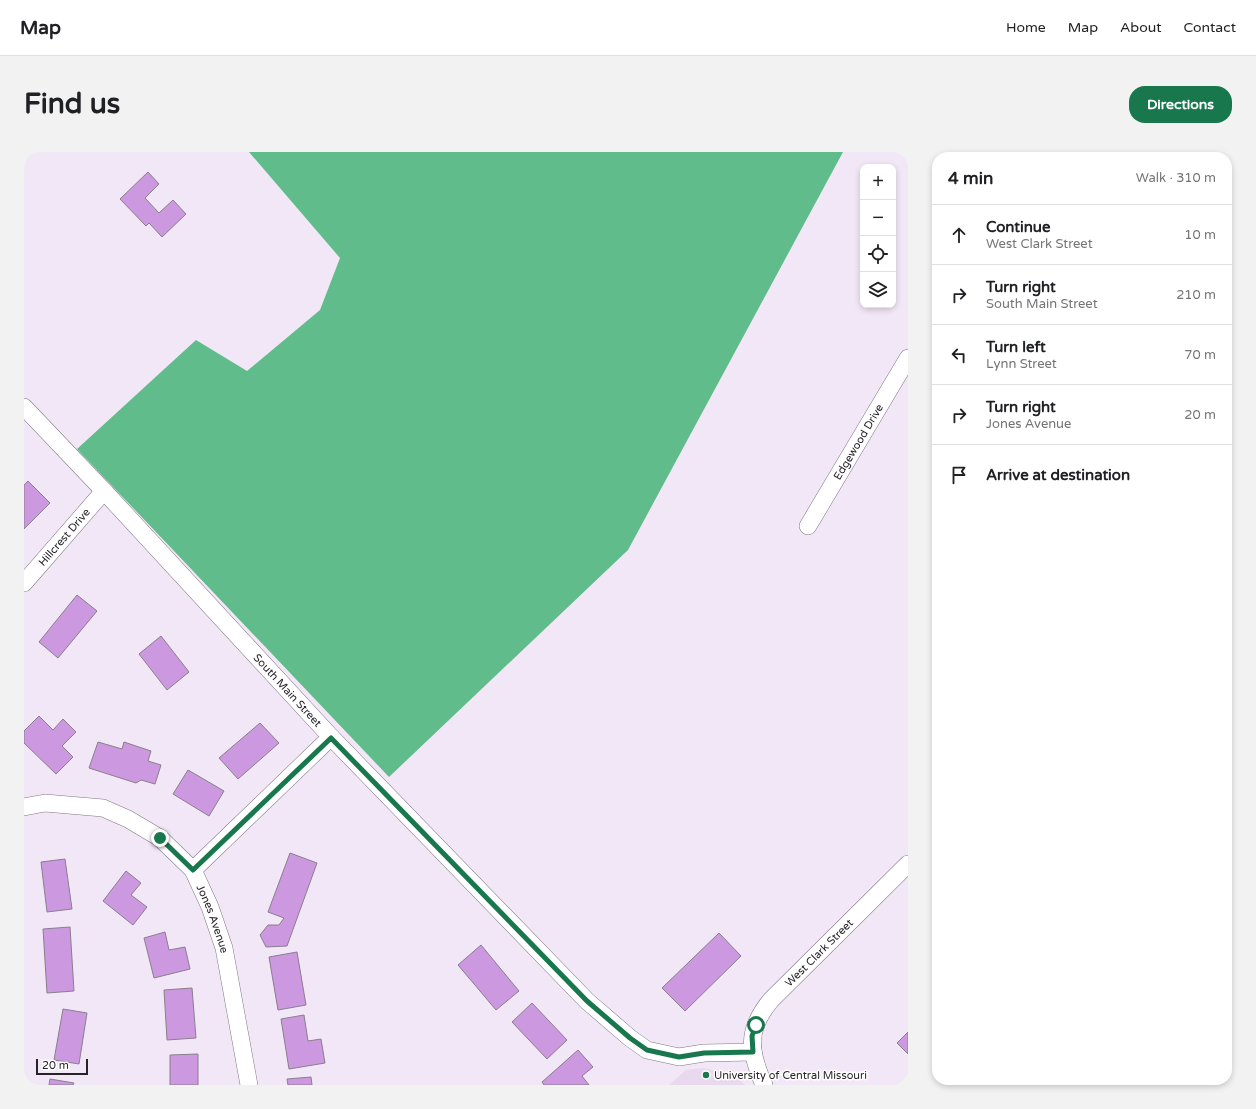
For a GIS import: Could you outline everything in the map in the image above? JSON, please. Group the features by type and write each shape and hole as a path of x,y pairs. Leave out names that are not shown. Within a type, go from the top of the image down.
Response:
{"street":[{"name":"Edgewood Drive","path":"808,526 904,376 908,358"},
{"name":"South Main Street","path":"24,407 104,491 331,738 587,1001 630,1038 647,1050 679,1057 704,1053 753,1052"},
{"name":"Hillcrest Drive","path":"24,583 104,491"},
{"path":"193,870 331,738"},
{"name":"Jones Avenue","path":"24,807 46,802 103,808 128,819 160,838 193,870 210,908 224,948 250,1085"},
{"name":"West Clark Street","path":"753,1052 752,1036 761,1012 771,1000 908,864"},
{"path":"753,1052 757,1070 764,1085"}],"shaded area":[{"name":"University of Central Missouri","path":"702,1068 727,1072 738,1078 745,1085 669,1085 686,1070"}],"green space":[{"path":"249,152 843,152 628,550 389,777 77,449 196,340 247,371 320,310 340,258"}],"building":[{"path":"148,172 159,184 145,198 159,213 173,200 186,214 162,237 149,223 146,226 120,199"},
{"path":"28,481 50,503 24,529 24,485"},
{"path":"77,595 97,611 58,658 39,642"},
{"path":"161,636 189,672 167,690 139,654"},
{"path":"39,716 53,730 63,719 76,732 62,746 73,757 56,774 24,743 24,731"},
{"path":"260,723 279,743 238,779 219,758"},
{"path":"98,742 122,749 124,742 151,751 148,761 161,765 155,784 141,780 136,783 89,768"},
{"path":"188,770 224,791 209,816 173,794"},
{"path":"290,853 317,863 287,946 266,947 260,935 268,925 279,925 284,918 268,912"},
{"path":"65,859 72,909 47,912 41,862"},
{"path":"126,871 141,883 131,895 147,907 133,925 103,901"},
{"path":"70,927 74,991 47,993 43,929"},
{"path":"165,932 169,950 185,947 190,969 154,978 144,938"},
{"path":"719,933 741,956 685,1011 662,988"},
{"path":"481,945 519,991 496,1010 458,965"},
{"path":"297,952 306,1005 278,1010 269,957"},
{"path":"192,988 196,1038 167,1040 164,990"},
{"path":"532,1003 567,1040 547,1059 512,1022"},
{"path":"63,1009 87,1013 79,1064 54,1060"},
{"path":"304,1015 308,1041 321,1039 325,1063 289,1069 281,1019"},
{"path":"908,1032 908,1054 897,1043"},
{"path":"578,1050 593,1067 582,1076 589,1085 544,1085 542,1082"},
{"path":"198,1054 198,1085 170,1085 170,1055"},
{"path":"311,1077 312,1085 288,1085 287,1079"},
{"path":"50,1079 74,1083 73,1085 49,1085"}],"place":[{"name":"University of Central Missouri","path":"706,1075"}],"route":[{"path":"160,838 193,870 331,738 587,1001 630,1038 647,1050 679,1057 704,1053 753,1052 752,1036 756,1025"}]}
